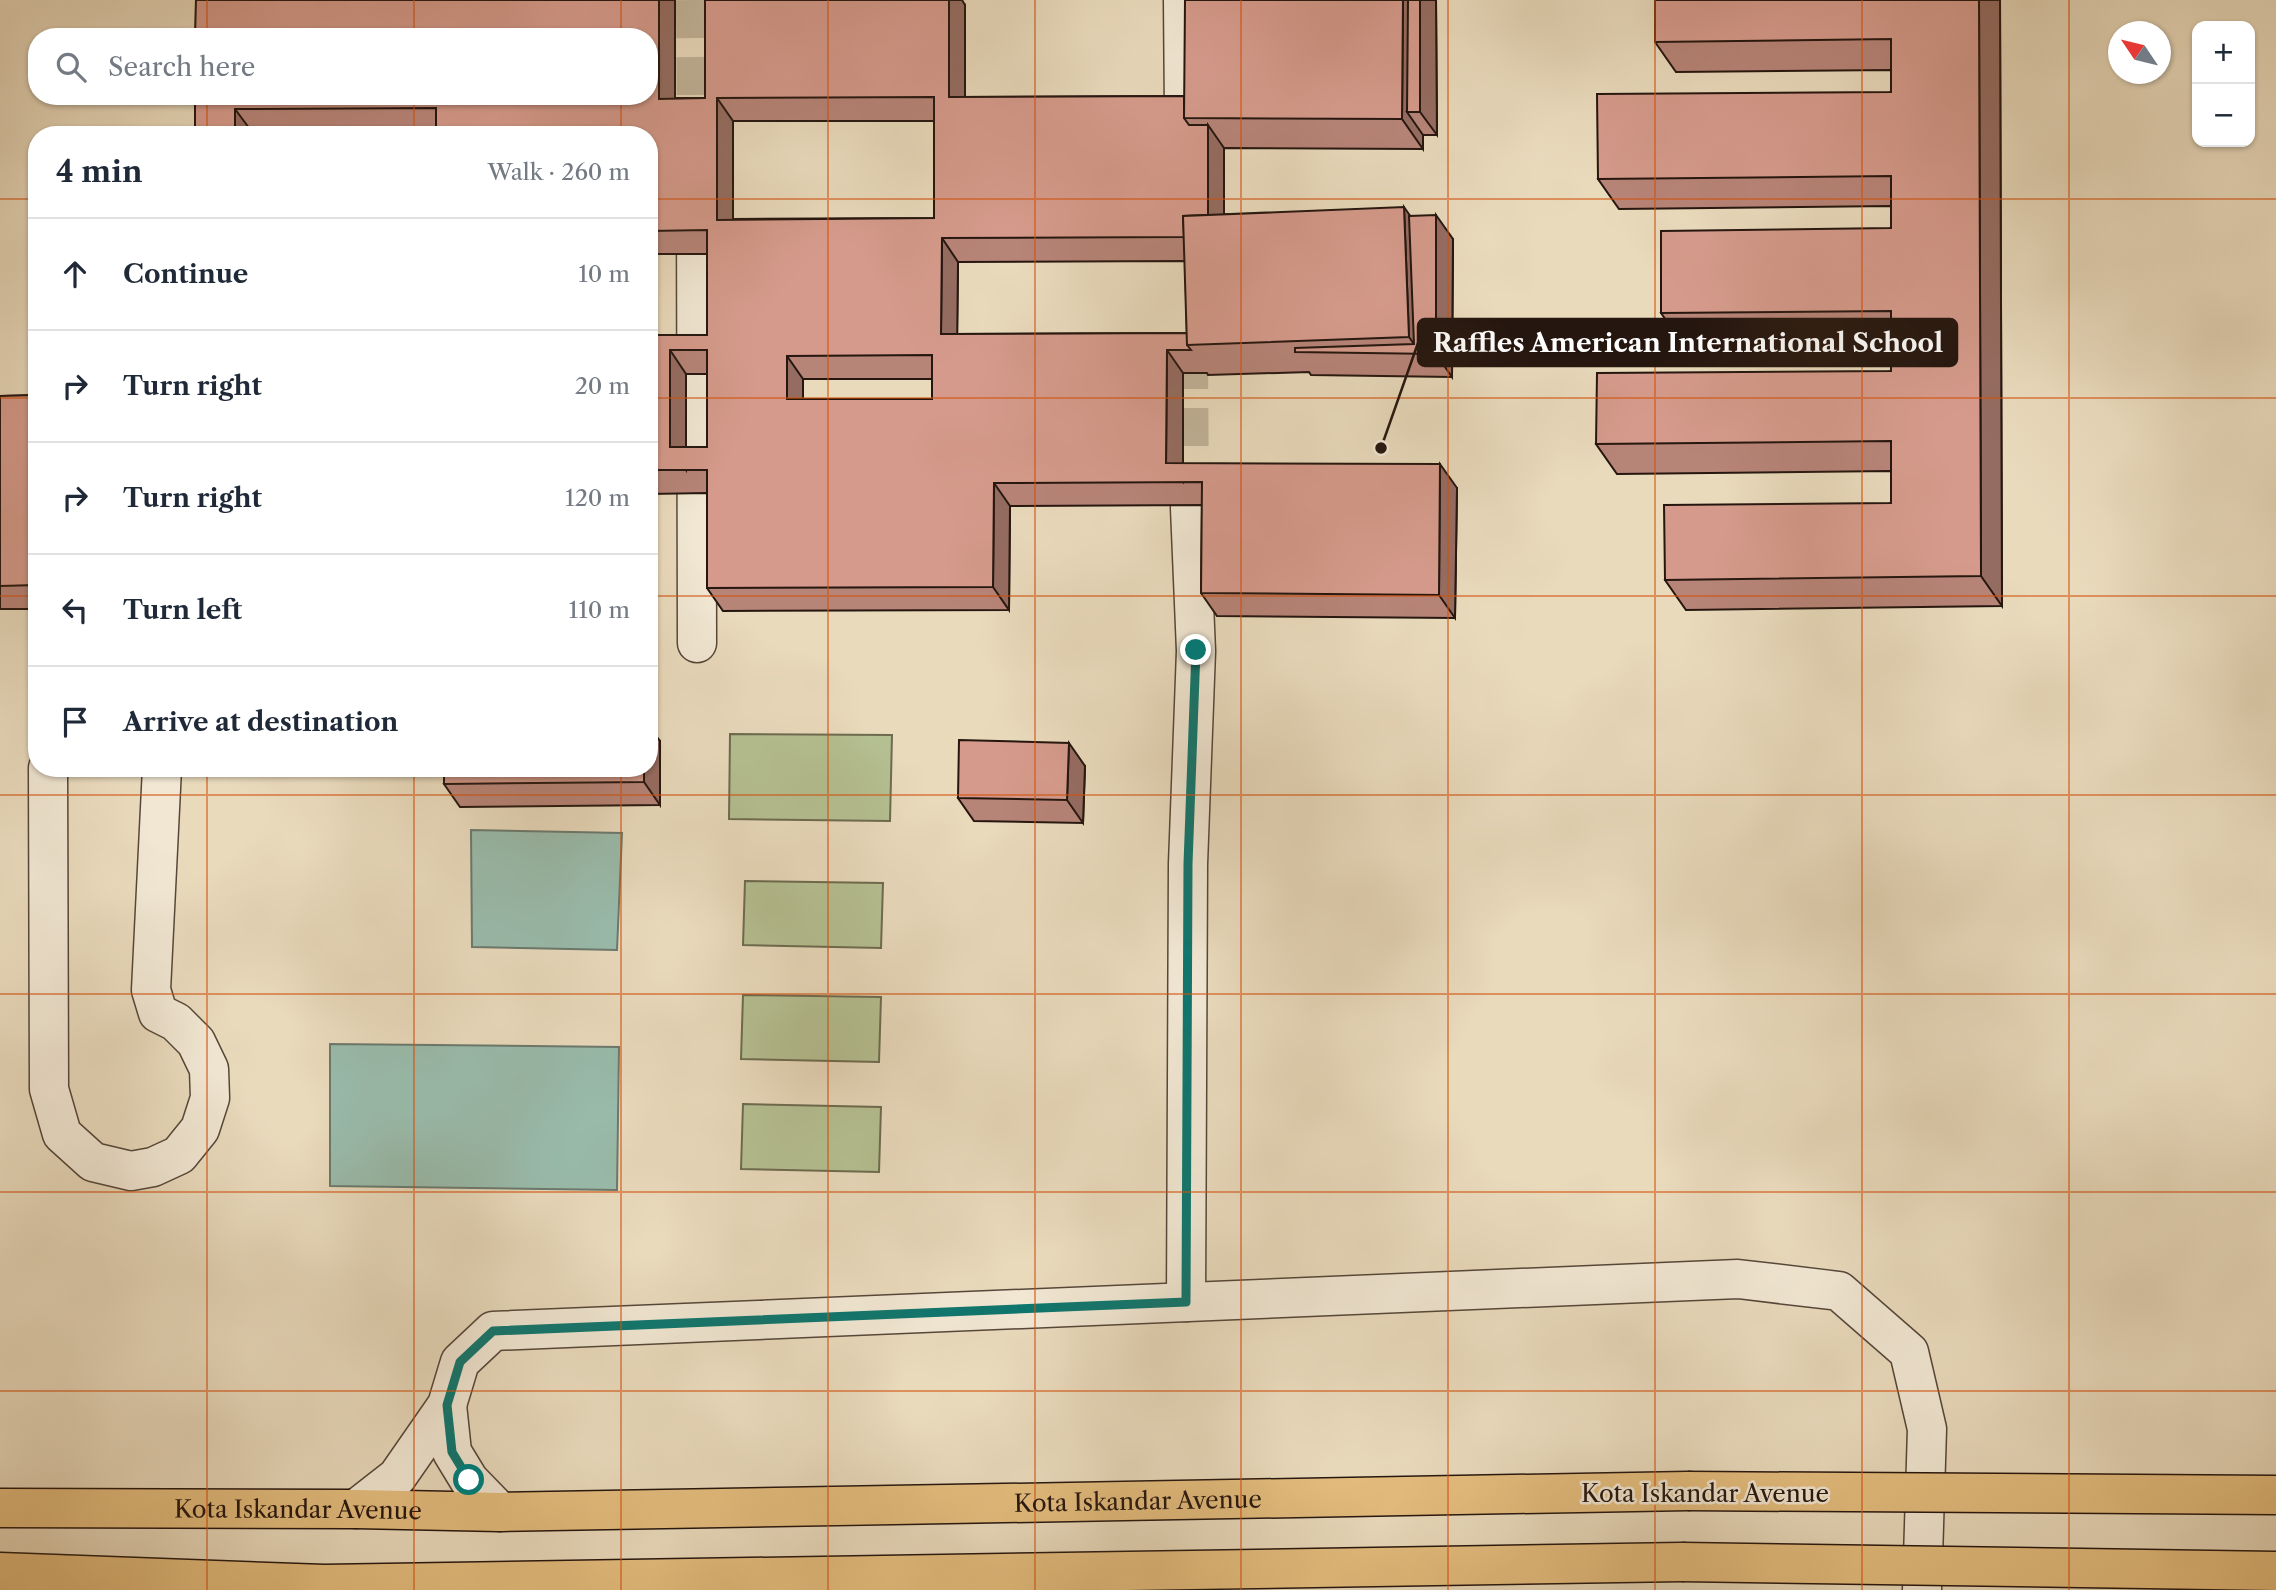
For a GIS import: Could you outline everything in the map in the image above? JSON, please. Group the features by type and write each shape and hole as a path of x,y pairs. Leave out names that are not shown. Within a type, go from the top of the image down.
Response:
{"highway":[{"name":"Kota Iskandar Avenue","path":"0,1508 500,1512 1688,1492 2276,1495"},
{"path":"0,1572 324,1584 478,1586 1682,1562 2276,1571"}],"lane":[{"path":"1183,0 1184,114"},
{"path":"696,162 697,643"},
{"path":"1186,1302 1188,864 1196,650 1190,508"},
{"path":"48,777 49,1089 62,1134 93,1162 131,1171 153,1167 179,1155 200,1129 211,1098 209,1069 196,1042 176,1022 158,1013 151,990 162,777"},
{"path":"356,1509 397,1477 447,1405 460,1362 493,1331 1738,1279 1839,1291 1909,1352 1927,1429 1922,1590"},
{"path":"447,1405 452,1452 469,1480 500,1512"}],"shaded area":[{"path":"730,734 892,735 890,821 729,819"},
{"path":"471,830 622,833 617,950 472,947"},
{"path":"745,881 883,883 881,948 743,945"},
{"path":"743,995 881,997 879,1062 741,1059"},
{"path":"330,1044 619,1047 617,1190 330,1186"},
{"path":"743,1104 881,1107 879,1172 741,1169"}],"building":[{"path":"196,0 659,0 659,99 705,98 705,0 949,0 949,97 1184,96 1184,118 1189,125 1208,125 1208,215 1183,216 1184,237 942,238 941,334 1187,333 1187,345 1191,350 1167,350 1166,463 1440,464 1439,595 1201,593 1202,482 994,483 993,587 707,588 707,470 658,470 658,335 707,335 707,230 658,231 658,126 436,126 436,108 235,109 235,126 195,126 195,105 658,105 658,28 195,28","holes":["934,97 934,218 717,220 717,98","670,350 707,350 707,447 670,447","932,355 932,399 787,399 787,356"]},
{"path":"1185,0 1403,0 1402,119 1184,118"},
{"path":"1408,0 1420,0 1420,112 1407,112"},
{"path":"1655,0 1979,0 1981,576 1665,580 1664,505 1891,503 1891,441 1596,444 1597,373 1891,371 1891,311 1661,313 1661,231 1891,228 1891,176 1598,179 1597,94 1891,92 1891,39 1655,42"},
{"path":"1404,207 1409,337 1187,345 1183,216"},
{"path":"1436,215 1436,354 1295,352 1295,348 1414,344 1409,216"},
{"path":"28,395 28,585 0,586 0,396"},
{"path":"959,740 1069,743 1067,800 958,798"},
{"path":"444,777 644,777 644,782 444,784"}],"tunnel":[{"path":"695,0 696,150"},
{"path":"1189,351 1190,508"}],"place":[{"name":"Raffles American International School","path":"1381,448"}],"route":[{"path":"469,1480 452,1452 447,1405 460,1362 493,1331 1186,1302 1188,864 1196,650"}]}
